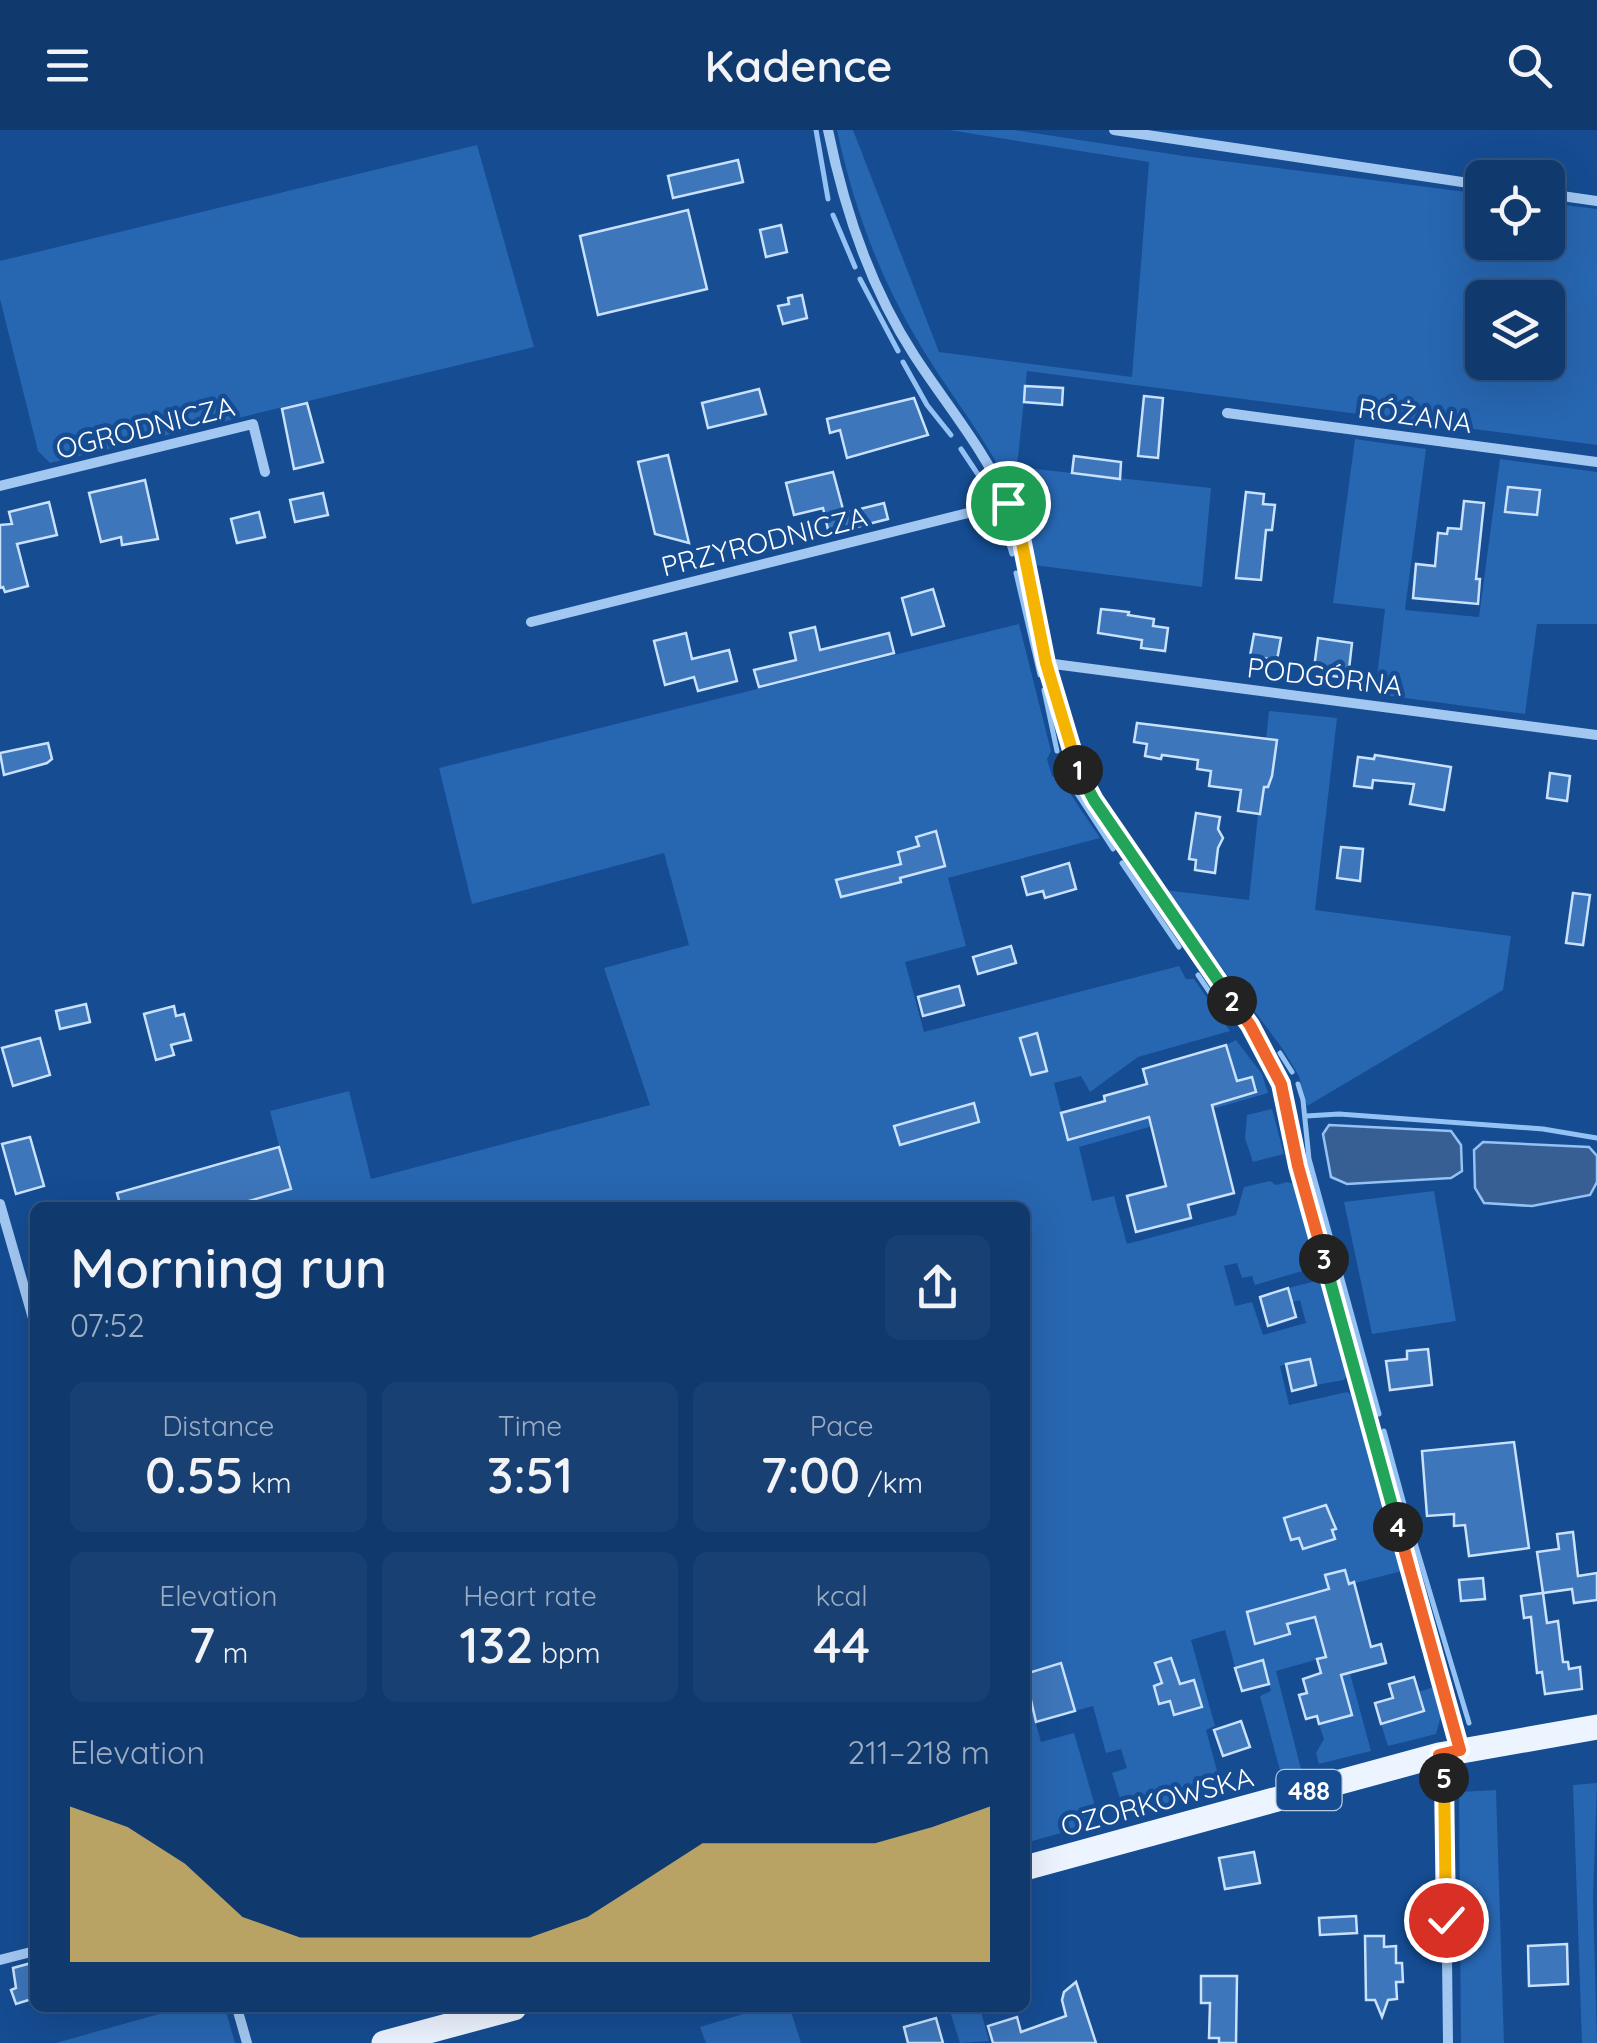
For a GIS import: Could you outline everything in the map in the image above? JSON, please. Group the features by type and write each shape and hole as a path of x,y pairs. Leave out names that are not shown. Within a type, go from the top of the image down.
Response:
{"main road":[{"name":"OZORKOWSKA","path":"1030,1867 1450,1753 1597,1727"},
{"path":"384,2043 499,2012"}],"street":[{"path":"828,130 845,203 868,270 912,352 1008,503 1022,543 1046,663 1072,759 1094,800 1250,1025 1281,1084 1298,1166 1450,1753 1445,1782 1448,2043"},
{"path":"1114,130 1171,134 1465,182"},
{"path":"1565,196 1597,201"},
{"name":"RÓŻANA","path":"1227,413 1597,462"},
{"name":"OGRODNICZA","path":"0,486 253,424 265,472"},
{"name":"PRZYRODNICZA","path":"532,622 1008,503"},
{"name":"PODGÓRNA","path":"1046,663 1597,735"},
{"path":"0,1204 30,1308"},
{"path":"0,1960 30,1952"},
{"path":"238,2012 247,2043"}],"shaded area":[{"path":"837,130 853,130 939,352 1132,377 1149,162 949,130 1015,130 1465,192 1465,260 1565,260 1565,205 1597,209 1597,445 1027,371 1017,467 1211,488 1202,587 1034,565 1017,504 1004,476 891,292 860,213"},
{"path":"477,145 534,347 50,463 38,451 0,299 0,261"},
{"path":"1355,439 1426,449 1405,610 1479,617 1500,459 1597,472 1597,624 1537,624 1525,714 1375,694 1385,609 1333,603"},
{"path":"1019,624 1051,751 1047,759 1052,776 1063,783 1100,838 948,878 966,946 905,962 924,1032 1179,966 1186,979 1194,979 1230,1031 1138,1057 1090,1092 1081,1076 1054,1083 1068,1139 1142,1107 1167,1118 1255,1093 1251,1077 1171,1099 1226,1045 1236,1040 1262,1074 1268,1093 1079,1147 1092,1201 1114,1196 1127,1244 1236,1215 1244,1187 1270,1181 1276,1185 1293,1184 1316,1267 1255,1285 1252,1276 1242,1278 1237,1263 1224,1266 1235,1306 1252,1302 1263,1335 1306,1323 1300,1300 1292,1302 1288,1288 1320,1280 1347,1375 1344,1380 1316,1385 1309,1359 1280,1366 1289,1405 1347,1392 1352,1395 1382,1506 1382,1527 1391,1532 1402,1571 1309,1595 1326,1657 1276,1671 1301,1769 1281,1774 1260,1696 1271,1691 1263,1661 1235,1667 1225,1630 1191,1640 1215,1726 1206,1730 1222,1789 1125,1815 1112,1773 1127,1768 1121,1749 1106,1753 1093,1706 1075,1711 1061,1663 1030,1672 1030,1202 244,1202 290,1188 270,1111 349,1091 371,1179 650,1105 604,968 689,945 664,853 472,904 439,768","holes":["936,832 945,865 905,876 898,852 919,846 917,837","896,865 900,882 840,897 837,880","973,1103 978,1123 900,1144 895,1125","1331,1513 1336,1528 1332,1530 1334,1539 1291,1540 1285,1519"]},
{"path":"1269,711 1337,718 1315,910 1511,936 1503,990 1307,1106 1299,1076 1282,1048 1164,890 1249,900 1261,786 1268,787 1277,741 1266,739"},
{"path":"1272,1109 1284,1154 1253,1162 1245,1138 1247,1115"},
{"path":"1329,1125 1451,1131 1461,1145 1462,1171 1451,1178 1347,1184 1331,1177 1323,1134"},
{"path":"1483,1142 1589,1147 1597,1156 1597,1182 1590,1195 1532,1206 1484,1203 1475,1188 1474,1150"},
{"path":"1434,1191 1456,1321 1372,1334 1344,1202"},
{"path":"1348,1666 1371,1751 1319,1764 1316,1753 1324,1739 1319,1724 1352,1714 1343,1682 1334,1684"},
{"path":"1434,1687 1442,1712 1436,1734 1388,1746 1381,1724 1424,1712 1418,1692"},
{"path":"1030,1701 1041,1742 1074,1733 1095,1806 1094,1824 1030,1842"},
{"path":"1597,1783 1593,1897 1597,2043 1582,2043 1573,1785"},
{"path":"1496,1790 1504,2043 1461,2043 1459,1792"},
{"path":"226,2012 235,2043 56,2043 159,2014"},
{"path":"750,2012 791,2012 801,2043 706,2043 700,2027"},
{"path":"950,2012 981,2012 989,2041 960,2043"}],"building":[{"path":"738,160 743,182 673,198 668,176"},
{"path":"688,210 707,289 598,315 580,236"},
{"path":"781,225 787,252 766,257 760,230"},
{"path":"802,295 807,318 783,324 778,306 789,304 788,298"},
{"path":"1025,386 1063,388 1062,405 1024,402"},
{"path":"759,389 766,414 708,428 702,403"},
{"path":"1144,396 1163,398 1158,458 1138,456"},
{"path":"914,398 928,435 847,458 840,430 830,433 827,419"},
{"path":"307,403 323,462 294,469 282,409"},
{"path":"668,455 689,543 655,534 638,462"},
{"path":"1074,456 1121,462 1120,479 1072,473"},
{"path":"833,472 844,513 884,503 888,519 829,534 823,508 794,515 786,483"},
{"path":"145,480 158,539 122,545 121,537 101,542 89,493"},
{"path":"1508,487 1540,490 1537,515 1505,512"},
{"path":"1246,492 1264,494 1263,504 1275,505 1272,530 1266,530 1261,580 1236,578"},
{"path":"323,493 328,515 295,522 290,500"},
{"path":"1464,501 1484,503 1476,579 1480,579 1478,604 1413,598 1416,564 1435,566 1438,533 1447,534 1448,528 1461,529"},
{"path":"49,502 57,535 17,544 28,586 5,592 0,588 0,525 12,524 9,512"},
{"path":"259,512 265,537 237,543 231,519"},
{"path":"933,589 944,626 912,635 902,598"},
{"path":"1101,609 1154,619 1153,626 1168,628 1165,651 1141,648 1142,640 1098,633"},
{"path":"815,627 820,650 889,633 894,653 759,687 754,670 796,660 790,633"},
{"path":"686,633 692,659 729,650 737,681 698,691 694,677 665,685 654,641"},
{"path":"1254,634 1281,638 1277,660 1250,656"},
{"path":"1318,638 1352,643 1348,678 1324,675 1325,669 1314,668"},
{"path":"1137,723 1277,740 1272,776 1268,787 1264,787 1260,814 1238,811 1241,790 1209,786 1211,771 1197,769 1198,760 1145,756 1147,744 1134,742"},
{"path":"48,743 52,759 47,763 4,775 0,753"},
{"path":"1375,755 1451,767 1444,810 1410,804 1414,784 1373,780 1372,788 1354,786 1358,757 1374,759"},
{"path":"1550,773 1570,776 1567,801 1547,798"},
{"path":"1196,813 1220,817 1218,829 1223,838 1215,873 1195,870 1196,860 1189,859"},
{"path":"936,831 945,866 841,897 836,880 901,864 898,852 919,846 916,837"},
{"path":"1341,847 1363,849 1360,881 1337,878"},
{"path":"1069,863 1076,889 1045,898 1043,891 1027,895 1022,877"},
{"path":"1573,893 1590,895 1583,945 1566,943"},
{"path":"1011,946 1016,963 978,974 973,957"},
{"path":"959,986 964,1005 923,1016 918,997"},
{"path":"86,1004 90,1022 60,1029 56,1011"},
{"path":"174,1006 176,1016 184,1014 191,1040 171,1045 174,1055 156,1060 144,1014"},
{"path":"1037,1033 1047,1071 1031,1075 1020,1038"},
{"path":"40,1038 50,1075 13,1086 2,1048"},
{"path":"1226,1045 1237,1081 1252,1077 1256,1092 1212,1105 1234,1193 1188,1205 1191,1218 1136,1232 1127,1196 1166,1186 1149,1117 1068,1140 1061,1113 1147,1084 1143,1069"},
{"path":"974,1103 979,1122 900,1145 894,1126"},
{"path":"30,1137 44,1186 16,1194 2,1144"},
{"path":"279,1147 291,1189 245,1202 119,1202 117,1193"},
{"path":"1288,1288 1296,1317 1268,1326 1260,1297"},
{"path":"1428,1349 1432,1385 1390,1390 1386,1361 1407,1359 1407,1351"},
{"path":"1310,1359 1316,1385 1292,1391 1286,1364"},
{"path":"1514,1442 1529,1548 1469,1556 1465,1525 1454,1526 1454,1514 1427,1516 1422,1451"},
{"path":"1326,1505 1336,1529 1332,1530 1335,1539 1303,1549 1299,1538 1291,1540 1284,1518"},
{"path":"1573,1532 1578,1576 1597,1573 1597,1600 1574,1603 1572,1589 1543,1593 1537,1552 1559,1549 1557,1534"},
{"path":"1345,1570 1349,1584 1354,1582 1371,1647 1381,1644 1386,1663 1341,1675 1352,1715 1319,1724 1317,1716 1306,1719 1299,1695 1307,1693 1303,1679 1321,1673 1317,1659 1326,1657 1315,1617 1287,1624 1290,1634 1255,1644 1247,1612 1329,1589 1325,1575"},
{"path":"1483,1578 1485,1599 1461,1601 1459,1580"},
{"path":"1543,1593 1547,1623 1558,1621 1563,1662 1568,1662 1569,1669 1580,1667 1582,1689 1545,1694 1542,1672 1537,1673 1531,1617 1524,1618 1521,1596"},
{"path":"1171,1658 1180,1684 1194,1680 1202,1707 1174,1715 1170,1701 1159,1704 1154,1686 1162,1683 1155,1663"},
{"path":"1263,1660 1269,1684 1242,1691 1235,1668"},
{"path":"1061,1663 1075,1711 1036,1722 1030,1672"},
{"path":"1414,1677 1424,1711 1381,1724 1375,1703 1393,1698 1389,1684"},
{"path":"1241,1721 1250,1747 1223,1756 1214,1730"},
{"path":"1254,1852 1260,1883 1225,1889 1219,1858"},
{"path":"1356,1916 1357,1933 1320,1935 1319,1918"},
{"path":"1365,1936 1384,1936 1384,1947 1396,1946 1396,1963 1402,1963 1403,1982 1396,1982 1397,1999 1388,2000 1382,2017 1375,2000 1366,2000"},
{"path":"1567,1944 1568,1984 1529,1986 1528,1946"},
{"path":"30,1963 30,2000 16,2004 11,1990 16,1988 13,1968"},
{"path":"1201,1976 1237,1976 1236,2043 1219,2043 1219,2038 1209,2038 1210,2003 1201,2003"},
{"path":"1076,1982 1096,2043 993,2043 988,2026 1017,2017 1021,2032 1066,2016 1064,1992"},
{"path":"936,2018 943,2043 908,2043 904,2027"}],"waterway":[{"path":"816,130 828,199"},
{"path":"833,215 855,267"},
{"path":"860,279 898,351"},
{"path":"903,362 927,405 951,435"},
{"path":"961,449 993,497"},
{"path":"1000,515 1012,554"},
{"path":"1016,573 1040,675"},
{"path":"1044,690 1057,751"},
{"path":"1065,775 1113,849"},
{"path":"1122,863 1179,947"},
{"path":"1198,975 1227,1018"},
{"path":"1280,1053 1292,1072"},
{"path":"1298,1084 1309,1159 1379,1414"},
{"path":"1306,1116 1339,1114 1543,1129 1597,1138"},
{"path":"1384,1431 1408,1519"},
{"path":"1415,1543 1469,1723"}],"route":[{"path":"1008,503 1022,543 1046,663 1072,759 1094,800 1250,1025 1281,1084 1298,1166 1460,1750 1439,1755 1445,1782 1446,1920"}]}
